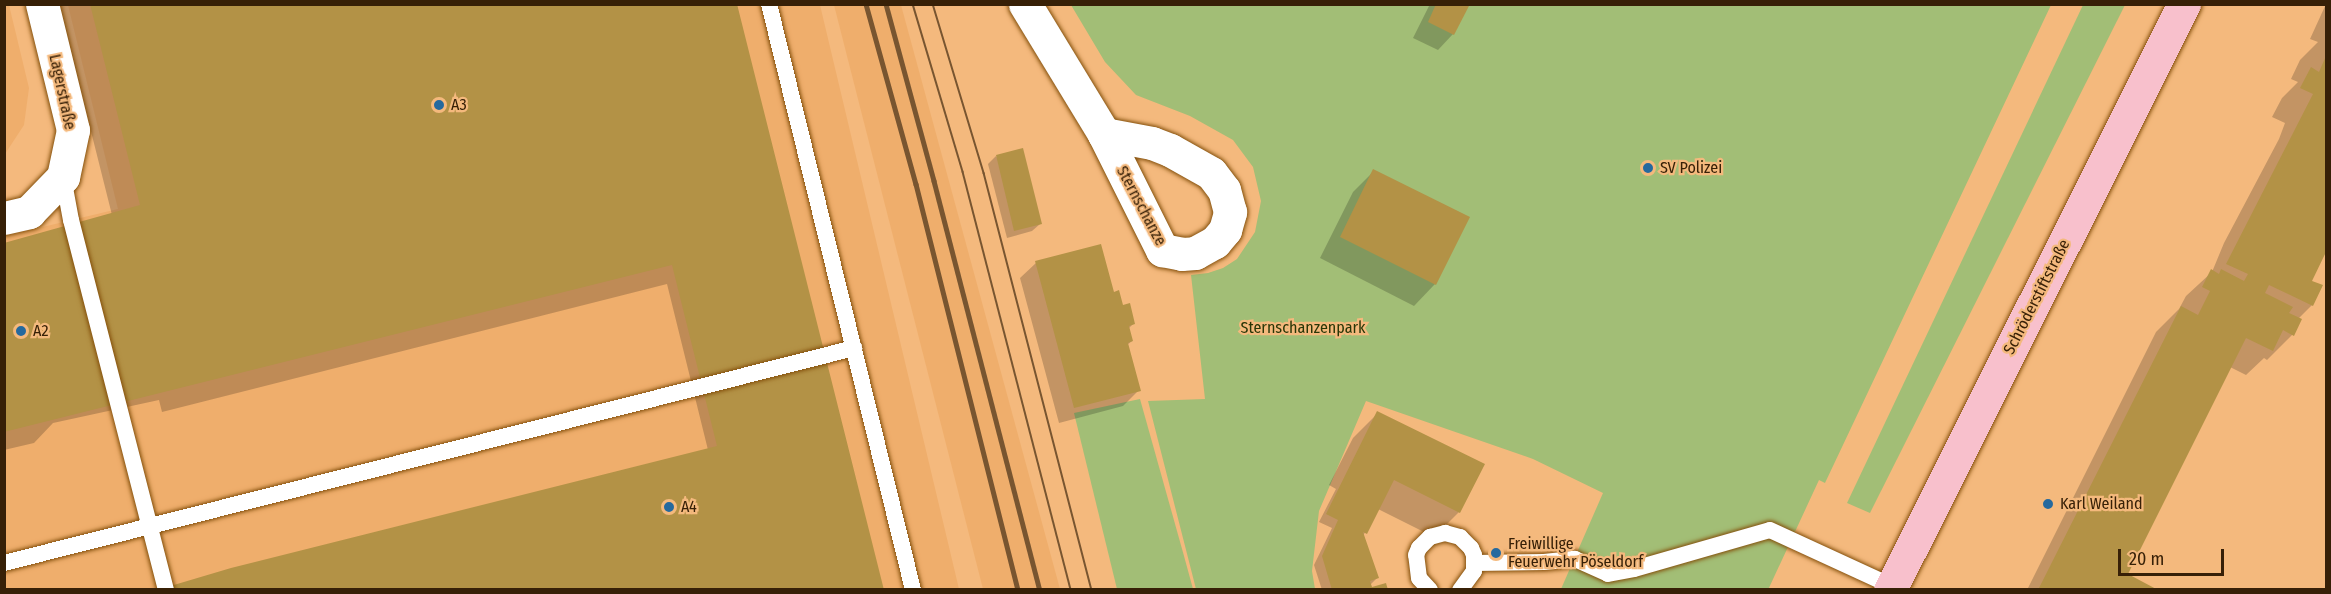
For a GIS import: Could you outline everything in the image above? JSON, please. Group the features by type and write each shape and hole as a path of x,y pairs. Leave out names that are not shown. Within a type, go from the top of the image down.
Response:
{"main road":[{"name":"Schröderstiftstraße","path":"1894,588 2184,4"}],"street":[{"name":"Lagerstraße","path":"42,4 73,130 63,177"},
{"path":"1025,4 1104,134"},
{"path":"4,218 29,212 63,177"}],"lane":[{"path":"769,4 913,590"},
{"path":"63,177 70,220 166,590"},
{"path":"4,563 854,348"},
{"path":"1475,563 1575,559 1608,574 1634,569 1770,530 1894,588"},
{"path":"1430,590 1419,578 1415,563 1419,548 1430,537 1445,533 1460,537 1471,548 1475,563 1471,578 1460,590"}],"shaded area":[{"path":"4,5 9,5 29,88 24,125 5,154"},
{"path":"68,5 820,5 959,589 5,590 5,236 118,209"},
{"path":"834,5 901,5 1060,589 983,589"}],"green space":[{"name":"Sternschanzenpark","path":"1071,5 2051,5 1825,483 1819,480 1768,590 1561,589 1603,493 1533,459 1366,401 1319,511 1312,571 1315,589 1196,589 1148,401 1205,399 1191,275 1223,268 1237,259 1255,232 1261,201 1253,167 1233,140 1190,116 1136,95 1105,62"},
{"path":"2083,5 2125,5 1870,513 1847,503"},
{"path":"1140,399 1193,589 1117,589 1074,413"}],"building":[{"name":"A3","path":"90,4 737,4 884,590 157,590 231,568 717,446 672,265 4,432 4,243 140,205"},
{"path":"1436,4 1470,4 1454,35 1428,22"},
{"path":"2326,56 2326,252 2312,281 2323,285 2313,306 2269,285 2265,293 2293,307 2289,313 2302,319 2294,336 2283,330 2273,351 2246,338 2128,574 2158,590 2038,590 2181,306 2198,315 2210,291 2202,287 2211,269 2219,274 2221,269 2244,281 2248,274 2226,264 2313,94 2300,88 2311,67 2319,72"},
{"path":"1023,148 1042,224 1014,231 996,155"},
{"path":"1373,169 1470,217 1436,285 1340,237"},
{"path":"1101,244 1114,292 1119,290 1123,305 1130,303 1135,324 1129,326 1133,341 1128,343 1141,391 1074,408 1035,261"},
{"path":"1377,411 1485,464 1460,513 1394,480 1367,534 1363,532 1379,578 1370,581 1372,587 1386,583 1388,590 1332,590 1322,556 1338,520 1326,514"}],"tram line":[{"path":"913,4 963,172 1071,590"},
{"path":"933,4 984,173 1092,590"}],"railway":[{"path":"866,4 916,184 1018,590"},
{"path":"886,4 1040,590"}],"place":[{"name":"A3","path":"439,105"},
{"name":"SV Polizei","path":"1648,168"},
{"name":"A2","path":"21,331"},
{"name":"Karl Weiland","path":"2048,504"},
{"name":"A4","path":"669,507"},
{"name":"Freiwillige Feuerwehr Pöseldorf","path":"1496,553"}]}
